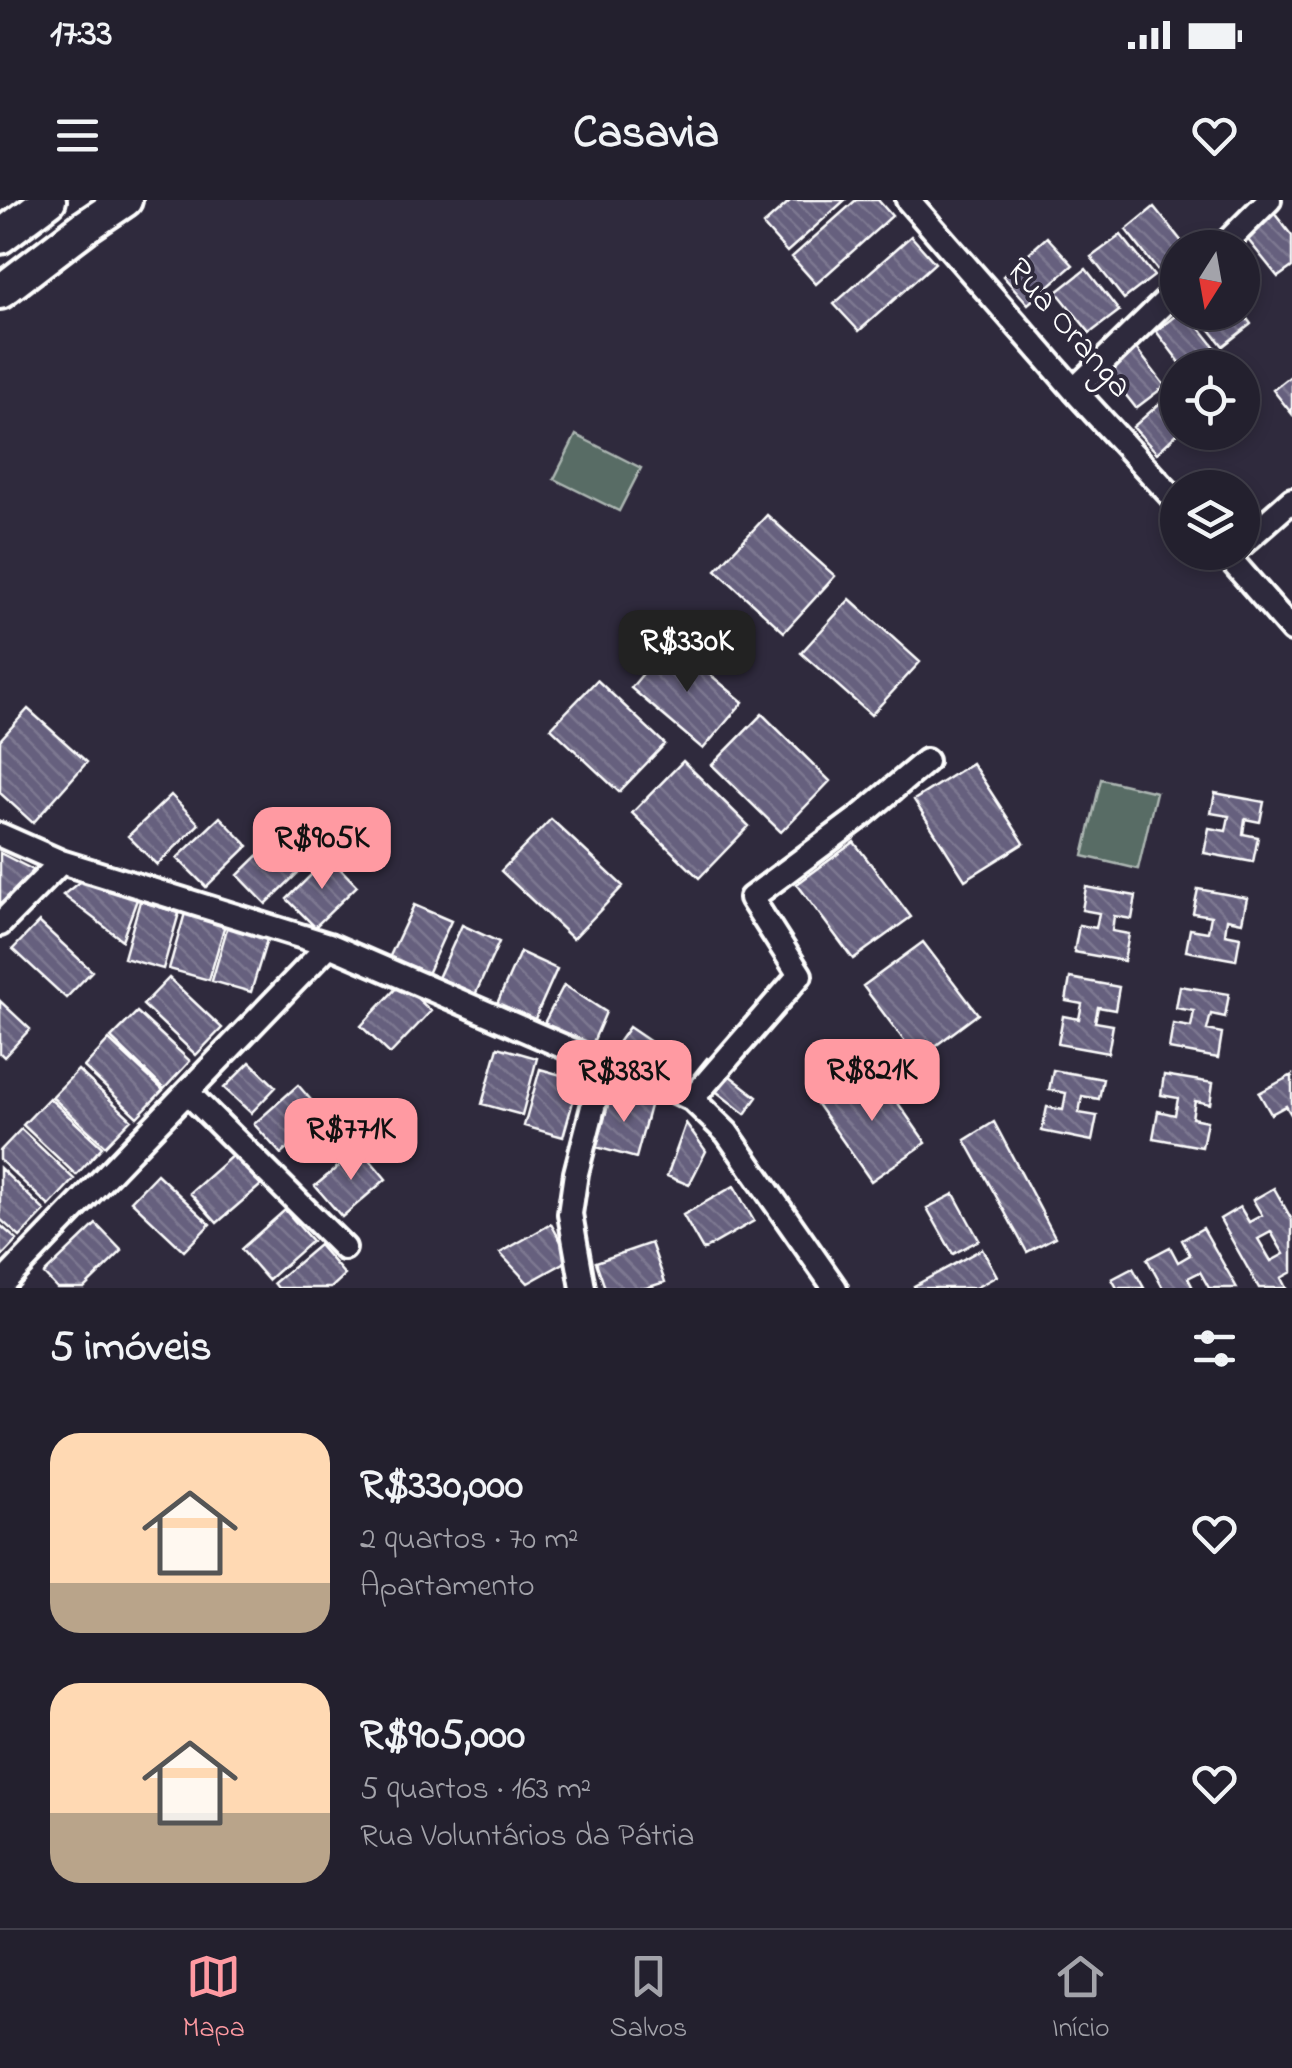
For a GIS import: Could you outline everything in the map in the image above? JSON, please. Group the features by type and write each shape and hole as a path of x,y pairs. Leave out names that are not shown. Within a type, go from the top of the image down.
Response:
{"highway":[{"path":"0,237 49,200"},
{"path":"0,292 125,200"}],"street":[{"name":"Rua Oranga","path":"908,200 1160,483"},
{"path":"1239,230 1270,200"},
{"path":"1074,390 1160,307"},
{"path":"1260,528 1292,500"},
{"path":"1246,570 1292,630"},
{"path":"692,1099 800,975 751,898 860,816 926,760"},
{"path":"0,835 61,862 329,945 692,1099 727,1133 835,1288"},
{"path":"0,924 61,862"},
{"path":"12,1283 329,945"},
{"path":"583,1288 570,1214 576,1173 604,1064"},
{"path":"188,1093 344,1248"}],"green space":[{"path":"576,435 641,468 619,511 554,479"},
{"path":"1101,779 1156,792 1138,869 1083,856"}],"building":[{"path":"791,200 845,200 787,252 763,225"},
{"path":"856,200 878,200 892,216 816,284 792,257"},
{"path":"1154,207 1173,230 1160,230 1160,270 1158,271 1126,230"},
{"path":"1274,213 1292,236 1292,267 1278,277 1260,255 1260,230 1253,230"},
{"path":"1121,235 1154,276 1124,299 1091,257"},
{"path":"911,236 935,263 859,331 834,304"},
{"path":"1047,237 1073,265 1028,304 1003,276"},
{"path":"1086,269 1119,311 1090,333 1057,292"},
{"path":"1160,328 1201,330 1217,350 1170,350 1156,331"},
{"path":"1210,330 1243,330 1223,346"},
{"path":"1132,343 1160,379 1160,390 1136,408 1103,366"},
{"path":"1292,375 1292,414 1273,390"},
{"path":"1160,403 1157,453 1133,427"},
{"path":"767,515 835,576 784,632 716,570"},
{"path":"850,599 920,662 871,715 801,653"},
{"path":"670,641 743,702 703,749 631,688"},
{"path":"597,680 665,744 619,792 551,728"},
{"path":"28,709 87,762 33,823 0,793 0,740"},
{"path":"762,714 830,781 781,832 712,765"},
{"path":"683,761 749,826 699,878 632,813"},
{"path":"972,763 1024,843 965,880 914,800"},
{"path":"1215,793 1264,802 1260,822 1245,819 1243,834 1258,837 1253,862 1204,853 1209,828 1226,831 1229,816 1211,813"},
{"path":"171,795 199,824 157,865 128,836"},
{"path":"220,817 248,846 206,887 177,858"},
{"path":"551,819 623,886 573,939 501,871"},
{"path":"280,834 308,863 266,904 238,875"},
{"path":"854,842 911,917 853,959 797,884"},
{"path":"0,853 35,871 0,911"},
{"path":"329,857 357,886 315,927 287,899"},
{"path":"83,879 139,894 122,940 63,895"},
{"path":"1086,887 1136,896 1132,919 1114,916 1112,931 1129,934 1124,961 1074,952 1079,925 1096,928 1099,913 1082,910"},
{"path":"1198,889 1247,898 1242,922 1227,919 1225,934 1240,937 1236,960 1186,951 1190,929 1208,932 1211,916 1193,913"},
{"path":"140,901 179,913 163,969 124,958"},
{"path":"414,905 451,921 427,974 389,958"},
{"path":"185,913 225,924 209,980 169,969"},
{"path":"39,922 92,971 66,998 13,949"},
{"path":"228,925 268,936 251,992 212,981"},
{"path":"462,925 499,942 475,995 438,978"},
{"path":"923,942 978,1014 918,1059 863,986"},
{"path":"520,952 557,969 533,1023 496,1006"},
{"path":"169,978 222,1028 196,1055 143,1005"},
{"path":"1070,978 1119,987 1115,1010 1098,1007 1095,1022 1113,1025 1108,1053 1058,1044 1063,1016 1079,1019 1082,1004 1066,1001"},
{"path":"401,983 431,1011 390,1054 361,1026"},
{"path":"564,985 606,1012 591,1047 543,1025"},
{"path":"1180,986 1229,994 1225,1017 1211,1014 1207,1030 1222,1033 1218,1058 1169,1049 1173,1024 1191,1027 1194,1011 1176,1008"},
{"path":"0,1001 30,1029 4,1057 0,1053"},
{"path":"137,1012 190,1061 164,1089 111,1038"},
{"path":"629,1027 676,1059 666,1079 610,1054"},
{"path":"109,1040 163,1090 137,1117 84,1067"},
{"path":"498,1047 537,1058 522,1115 482,1104"},
{"path":"707,1058 757,1097 745,1114 694,1074"},
{"path":"250,1062 276,1087 251,1113 224,1088"},
{"path":"872,1066 926,1143 871,1181 817,1104"},
{"path":"540,1069 579,1080 563,1137 524,1126"},
{"path":"78,1070 131,1119 105,1146 52,1097"},
{"path":"1053,1070 1103,1079 1099,1099 1082,1096 1079,1113 1097,1116 1092,1141 1042,1131 1047,1107 1063,1110 1066,1093 1049,1090"},
{"path":"1164,1075 1213,1083 1210,1104 1195,1101 1192,1118 1207,1121 1202,1147 1153,1138 1158,1111 1175,1115 1178,1098 1161,1095"},
{"path":"1292,1075 1292,1116 1286,1106 1271,1114 1259,1093"},
{"path":"298,1085 325,1116 281,1154 254,1124"},
{"path":"612,1091 651,1102 636,1158 596,1147"},
{"path":"49,1098 102,1147 76,1175 23,1125"},
{"path":"994,1122 1055,1237 1027,1252 965,1140"},
{"path":"686,1123 706,1151 689,1185 667,1176"},
{"path":"21,1129 74,1179 49,1206 0,1160 0,1151"},
{"path":"360,1148 386,1179 342,1217 315,1186"},
{"path":"234,1154 261,1185 217,1223 190,1193"},
{"path":"0,1168 45,1211 20,1237 0,1219"},
{"path":"157,1174 210,1224 184,1251 131,1201"},
{"path":"734,1186 754,1221 703,1250 683,1215"},
{"path":"1274,1188 1292,1220 1292,1272 1281,1278 1286,1288 1259,1288 1220,1219 1240,1207 1249,1222 1262,1215 1253,1200","holes":["1271,1232 1284,1254 1271,1261 1258,1239"]},
{"path":"954,1194 979,1240 953,1254 927,1208"},
{"path":"285,1210 312,1241 268,1280 241,1249"},
{"path":"96,1224 122,1251 84,1288 57,1288 44,1274"},
{"path":"551,1224 571,1259 528,1283 500,1253"},
{"path":"0,1225 17,1240 0,1258"},
{"path":"1203,1228 1237,1288 1209,1288 1200,1272 1188,1278 1193,1288 1163,1288 1147,1259 1170,1247 1178,1262 1190,1255 1182,1240"},
{"path":"651,1243 665,1282 646,1288 605,1288 596,1262"},
{"path":"319,1245 345,1275 331,1288 278,1288 274,1283"},
{"path":"982,1249 997,1276 975,1288 915,1288 914,1286"},
{"path":"1133,1268 1144,1288 1117,1288 1112,1279"}]}
